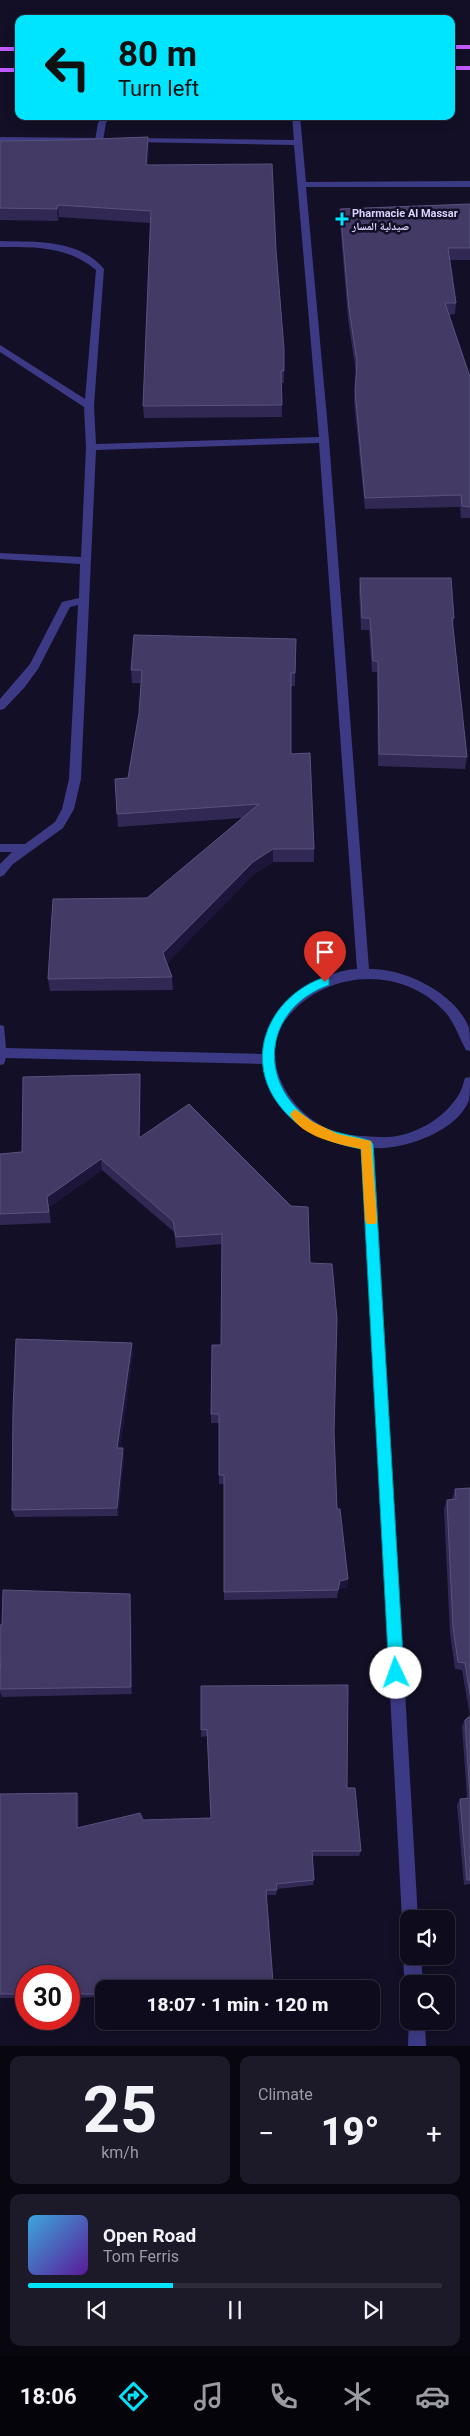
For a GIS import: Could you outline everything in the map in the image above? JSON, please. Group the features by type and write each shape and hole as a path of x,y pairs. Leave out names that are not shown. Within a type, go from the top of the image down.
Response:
{"main road":[{"path":"455,47 470,47"},
{"path":"0,49 15,49"},
{"path":"455,68 470,68"},
{"path":"0,70 15,70"}],"street":[{"path":"99,140 104,120"},
{"path":"296,120 324,440 363,973"},
{"path":"0,139 108,140"},
{"path":"118,140 299,143"},
{"path":"303,185 470,184"},
{"path":"0,244 28,244 76,250 89,258 100,269 89,406 91,447 87,561 75,779 68,809 59,825 9,861 0,872"},
{"path":"0,348 89,406"},
{"path":"91,447 324,440"},
{"path":"0,556 87,561"},
{"path":"0,706 20,685 34,666 66,605 71,602 84,601"},
{"path":"0,848 27,848"},
{"path":"470,1046 466,1031 450,1007 425,988 395,976 363,973 337,977 314,986 294,999 279,1016 270,1037 268,1059 272,1084 287,1107 309,1126 336,1139 367,1144 401,1142 431,1130 456,1111 470,1082"},
{"path":"0,1030 0,1060"},
{"path":"0,1053 268,1059"},
{"path":"367,1144 410,1910"},
{"path":"416,2030 417,2046"}],"building":[{"path":"148,137 146,165 272,164 276,250 284,349 284,371 281,371 282,405 143,406 151,211 58,205 57,209 0,208 0,141"},
{"path":"470,204 470,248 448,248 456,303 445,303 470,377 470,507 462,506 461,495 365,498 355,390 357,362 349,308 340,209"},
{"path":"360,578 451,578 454,618 452,618 467,757 379,754 378,661 373,661 370,618 362,618"},
{"path":"134,635 296,639 295,673 291,673 291,754 310,753 314,849 273,849 253,862 163,953 172,977 48,979 53,899 147,898 259,804 117,814 115,779 128,778 139,713 142,670 131,670"},
{"path":"140,1074 139,1138 189,1104 291,1206 308,1207 310,1263 332,1264 337,1319 334,1432 337,1509 340,1509 348,1579 340,1581 338,1590 224,1592 224,1475 219,1475 219,1414 211,1414 212,1345 221,1345 222,1234 176,1237 173,1221 101,1159 47,1197 49,1212 0,1214 0,1154 22,1152 23,1077"},
{"path":"16,1339 132,1343 117,1448 123,1448 117,1508 12,1510"},
{"path":"470,1488 470,1694 465,1663 458,1662 453,1627 447,1500 456,1499 455,1489"},
{"path":"3,1590 130,1594 131,1687 0,1689 0,1625 2,1625"},
{"path":"348,1685 347,1788 355,1788 361,1851 312,1851 314,1880 276,1884 277,1890 266,1890 273,1980 95,1980 95,1994 80,1994 80,1965 15,1965 15,1994 0,1994 0,1794 77,1793 77,1828 140,1813 143,1820 211,1818 207,1729 201,1730 201,1686"},
{"path":"470,1716 470,1797 465,1720"},
{"path":"470,1798 470,1880 467,1880 460,1799"}],"slow traffic":[{"path":"295,1114 309,1126 336,1139 367,1144 371,1220"}],"place":[{"name":"Pharmacie Al Massar صيدلية المسار","path":"342,219"}],"route":[{"path":"325,982 314,986 294,999 279,1016 270,1037 268,1059 272,1084 287,1107 309,1126 336,1139 367,1144 396,1673"}]}
